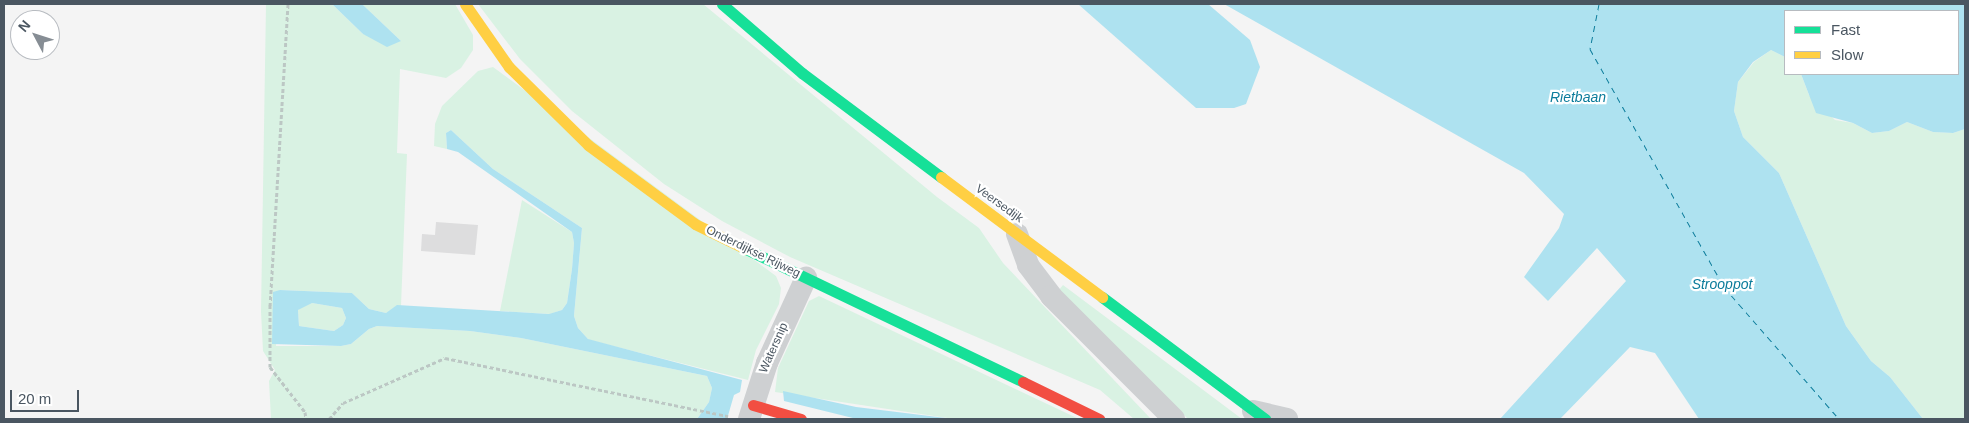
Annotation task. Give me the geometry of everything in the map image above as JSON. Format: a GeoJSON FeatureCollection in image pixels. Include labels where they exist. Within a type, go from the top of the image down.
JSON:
{"type":"FeatureCollection","features":[{"type":"Feature","properties":{"kind":"street","name":"Onderdijkse Rijweg"},"geometry":{"type":"LineString","coordinates":[[465,4],[509,67],[588,145],[695,224],[1099,419]]}},
{"type":"Feature","properties":{"kind":"street","name":"Veersedijk"},"geometry":{"type":"LineString","coordinates":[[722,4],[802,73],[1259,415]]}},
{"type":"Feature","properties":{"kind":"street"},"geometry":{"type":"LineString","coordinates":[[1017,234],[1028,265],[1051,296],[1174,419]]}},
{"type":"Feature","properties":{"kind":"street","name":"Watersnip"},"geometry":{"type":"LineString","coordinates":[[744,414],[806,278]]}},
{"type":"Feature","properties":{"kind":"street"},"geometry":{"type":"LineString","coordinates":[[744,414],[801,419]]}},
{"type":"Feature","properties":{"kind":"street"},"geometry":{"type":"LineString","coordinates":[[1259,415],[1287,419]]}},
{"type":"Feature","properties":{"kind":"path"},"geometry":{"type":"LineString","coordinates":[[288,4],[270,305],[270,367],[305,412],[306,419]]}},
{"type":"Feature","properties":{"kind":"path"},"geometry":{"type":"LineString","coordinates":[[330,419],[343,403],[445,358],[575,382],[696,411],[744,414]]}},
{"type":"Feature","properties":{"kind":"green space"},"geometry":{"type":"Polygon","coordinates":[[[266,4],[332,4],[363,34],[401,41],[362,4],[455,4],[473,35],[473,50],[461,68],[446,78],[400,69],[397,153],[407,154],[401,306],[386,313],[369,309],[352,293],[280,290],[276,346],[341,346],[351,344],[369,329],[377,326],[470,331],[521,338],[707,376],[712,388],[709,402],[697,419],[271,419],[269,381],[275,370],[263,351],[261,312],[266,4]]]}},
{"type":"Feature","properties":{"kind":"green space"},"geometry":{"type":"Polygon","coordinates":[[[478,4],[703,4],[937,197],[979,228],[1003,263],[1151,419],[1134,419],[1100,390],[790,257],[722,221],[664,184],[572,111],[520,59],[478,4]]]}},
{"type":"Feature","properties":{"kind":"green space"},"geometry":{"type":"Polygon","coordinates":[[[1771,50],[1784,56],[1784,75],[1801,75],[1809,95],[1835,120],[1853,123],[1872,133],[1889,131],[1907,122],[1933,132],[1953,133],[1965,129],[1965,419],[1923,419],[1890,377],[1871,361],[1846,326],[1779,173],[1743,137],[1734,111],[1738,82],[1754,62],[1771,50]]]}},
{"type":"Feature","properties":{"kind":"green space"},"geometry":{"type":"Polygon","coordinates":[[[493,67],[776,276],[781,288],[779,304],[756,350],[748,380],[589,340],[578,328],[574,316],[582,228],[493,169],[451,130],[446,133],[447,149],[434,146],[435,124],[442,106],[478,71],[493,67]]]}},
{"type":"Feature","properties":{"kind":"green space"},"geometry":{"type":"Polygon","coordinates":[[[522,200],[572,232],[574,243],[567,303],[562,310],[550,314],[500,311],[522,200]]]}},
{"type":"Feature","properties":{"kind":"green space"},"geometry":{"type":"Polygon","coordinates":[[[1063,285],[1242,419],[1188,419],[1058,291],[1063,285]]]}},
{"type":"Feature","properties":{"kind":"green space"},"geometry":{"type":"Polygon","coordinates":[[[819,296],[1079,419],[954,419],[775,392],[778,368],[809,301],[819,296]]]}},
{"type":"Feature","properties":{"kind":"green space"},"geometry":{"type":"Polygon","coordinates":[[[312,303],[342,308],[346,318],[343,325],[334,331],[299,326],[298,310],[303,305],[312,303]]]}},
{"type":"Feature","properties":{"kind":"water"},"geometry":{"type":"Polygon","coordinates":[[[332,4],[362,4],[401,41],[387,47],[363,34],[332,4]]]}},
{"type":"Feature","properties":{"kind":"water"},"geometry":{"type":"Polygon","coordinates":[[[1078,4],[1208,4],[1250,40],[1260,67],[1246,104],[1234,108],[1196,108],[1078,4]]]}},
{"type":"Feature","properties":{"kind":"water"},"geometry":{"type":"Polygon","coordinates":[[[1224,4],[1965,4],[1965,129],[1953,133],[1933,132],[1907,122],[1889,131],[1872,133],[1853,123],[1816,113],[1801,75],[1959,75],[1959,10],[1784,10],[1784,56],[1771,50],[1753,62],[1738,82],[1734,111],[1743,137],[1779,173],[1846,326],[1871,361],[1890,377],[1923,419],[1699,419],[1655,353],[1630,347],[1560,419],[1500,419],[1626,281],[1597,248],[1548,301],[1524,277],[1559,228],[1564,214],[1524,173],[1224,4]]]}},
{"type":"Feature","properties":{"kind":"water"},"geometry":{"type":"Polygon","coordinates":[[[451,130],[493,169],[582,228],[574,316],[578,328],[588,339],[742,380],[740,392],[734,395],[727,419],[697,419],[709,402],[712,388],[707,376],[521,338],[470,331],[377,326],[369,329],[351,344],[341,346],[272,344],[273,292],[280,290],[352,293],[369,309],[386,313],[397,305],[549,314],[562,310],[567,303],[572,269],[574,243],[572,232],[458,152],[447,149],[446,133],[451,130]],[[312,303],[298,310],[299,326],[334,331],[343,325],[346,318],[342,308],[312,303]]]}},
{"type":"Feature","properties":{"kind":"water"},"geometry":{"type":"Polygon","coordinates":[[[783,391],[856,407],[954,419],[857,419],[784,401],[783,391]]]}},
{"type":"Feature","properties":{"kind":"building"},"geometry":{"type":"Polygon","coordinates":[[[436,222],[478,225],[475,255],[421,251],[422,234],[435,235],[436,222]]]}},
{"type":"Feature","properties":{"kind":"ferry route"},"geometry":{"type":"LineString","coordinates":[[1599,4],[1590,49],[1724,287],[1839,419]]}},
{"type":"Feature","properties":{"kind":"traffic: fast"},"geometry":{"type":"LineString","coordinates":[[722,4],[802,73],[941,177]]}},
{"type":"Feature","properties":{"kind":"traffic: fast"},"geometry":{"type":"LineString","coordinates":[[746,249],[1023,382]]}},
{"type":"Feature","properties":{"kind":"traffic: fast"},"geometry":{"type":"LineString","coordinates":[[1102,297],[1265,419]]}},
{"type":"Feature","properties":{"kind":"traffic: slow"},"geometry":{"type":"LineString","coordinates":[[465,4],[509,67],[588,145],[695,224],[746,249]]}},
{"type":"Feature","properties":{"kind":"traffic: slow"},"geometry":{"type":"LineString","coordinates":[[941,177],[1102,297]]}},
{"type":"Feature","properties":{"kind":"traffic: jam"},"geometry":{"type":"LineString","coordinates":[[1023,382],[1099,419]]}},
{"type":"Feature","properties":{"kind":"traffic: jam"},"geometry":{"type":"LineString","coordinates":[[753,405],[801,419]]}},
{"type":"Feature","properties":{"kind":"water label","name":"Rietbaan"},"geometry":{"type":"Point","coordinates":[1578,97]}},
{"type":"Feature","properties":{"kind":"water label","name":"Strooppot"},"geometry":{"type":"Point","coordinates":[1722,284]}}]}
